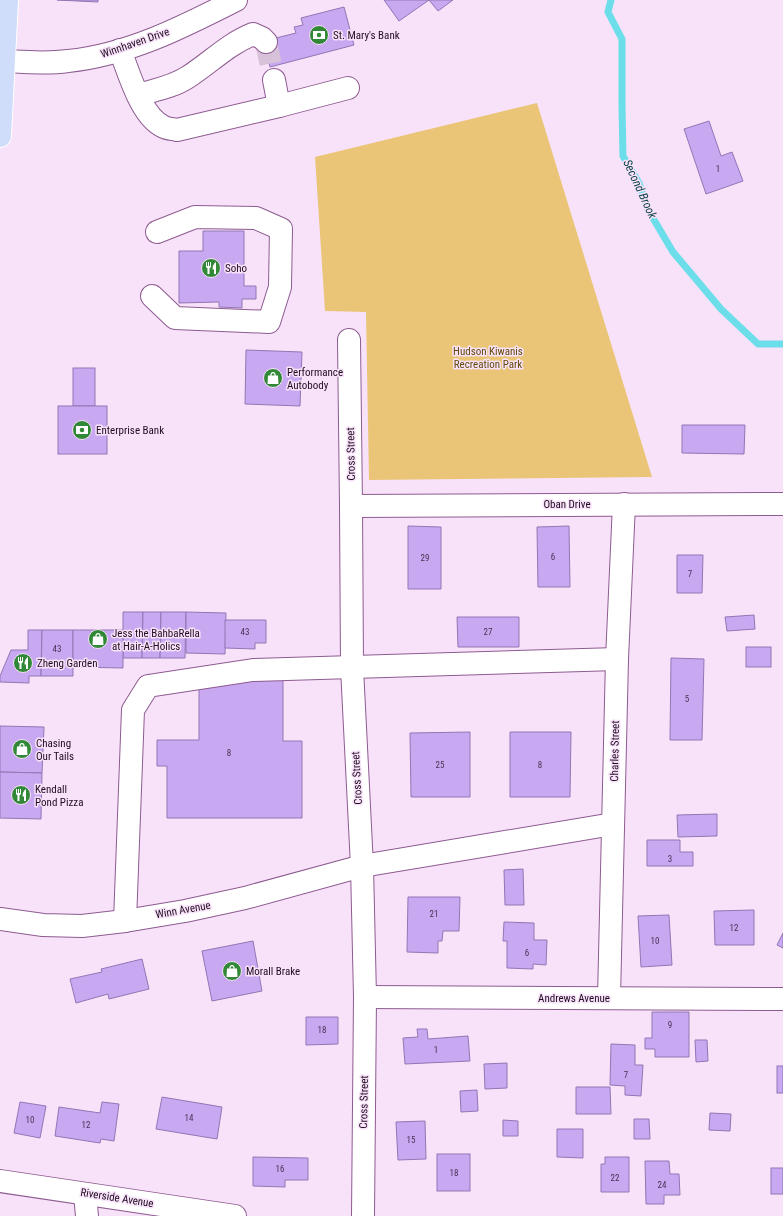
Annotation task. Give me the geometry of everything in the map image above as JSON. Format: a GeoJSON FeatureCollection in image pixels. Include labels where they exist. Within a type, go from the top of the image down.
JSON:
{"type":"FeatureCollection","features":[{"type":"Feature","properties":{"kind":"main road"},"geometry":{"type":"LineString","coordinates":[[0,136],[7,0]]}},
{"type":"Feature","properties":{"kind":"street","name":"Winnhaven Drive"},"geometry":{"type":"LineString","coordinates":[[3,62],[68,61],[120,50],[153,39],[236,0]]}},
{"type":"Feature","properties":{"kind":"street"},"geometry":{"type":"LineString","coordinates":[[138,95],[171,86],[187,78],[240,39],[253,34],[262,38],[266,42]]}},
{"type":"Feature","properties":{"kind":"street"},"geometry":{"type":"LineString","coordinates":[[120,50],[138,95],[148,112],[164,127],[177,130],[348,88]]}},
{"type":"Feature","properties":{"kind":"street"},"geometry":{"type":"LineString","coordinates":[[274,80],[279,106]]}},
{"type":"Feature","properties":{"kind":"street"},"geometry":{"type":"LineString","coordinates":[[152,296],[175,318],[269,322],[280,286],[281,230],[256,218],[195,217],[158,232]]}},
{"type":"Feature","properties":{"kind":"street","name":"Cross Street"},"geometry":{"type":"LineString","coordinates":[[349,340],[352,668],[362,866],[365,997],[363,1216]]}},
{"type":"Feature","properties":{"kind":"street","name":"Charles Street"},"geometry":{"type":"LineString","coordinates":[[609,998],[617,659],[624,504]]}},
{"type":"Feature","properties":{"kind":"street","name":"Oban Drive"},"geometry":{"type":"LineString","coordinates":[[351,506],[783,504]]}},
{"type":"Feature","properties":{"kind":"street"},"geometry":{"type":"LineString","coordinates":[[125,920],[133,710],[148,686],[253,670],[617,659]]}},
{"type":"Feature","properties":{"kind":"street","name":"Winn Avenue"},"geometry":{"type":"LineString","coordinates":[[0,919],[43,925],[82,926],[185,911],[245,898],[362,866],[613,824]]}},
{"type":"Feature","properties":{"kind":"street","name":"Andrews Avenue"},"geometry":{"type":"LineString","coordinates":[[365,997],[783,1000]]}},
{"type":"Feature","properties":{"kind":"street","name":"Riverside Avenue"},"geometry":{"type":"LineString","coordinates":[[0,1181],[235,1216]]}},
{"type":"Feature","properties":{"kind":"street"},"geometry":{"type":"LineString","coordinates":[[86,1194],[87,1216]]}},
{"type":"Feature","properties":{"kind":"green space","name":"Hudson Kiwanis Recreation Park"},"geometry":{"type":"Polygon","coordinates":[[[537,103],[652,477],[369,480],[366,312],[325,311],[315,157],[537,103]]]}},
{"type":"Feature","properties":{"kind":"building"},"geometry":{"type":"Polygon","coordinates":[[[57,0],[98,0],[98,2],[57,0]]]}},
{"type":"Feature","properties":{"kind":"building"},"geometry":{"type":"Polygon","coordinates":[[[384,0],[429,0],[399,21],[384,0]]]}},
{"type":"Feature","properties":{"kind":"building"},"geometry":{"type":"Polygon","coordinates":[[[429,0],[453,0],[438,11],[429,0]]]}},
{"type":"Feature","properties":{"kind":"building","name":"St. Mary's Bank"},"geometry":{"type":"Polygon","coordinates":[[[344,7],[354,45],[270,67],[265,46],[277,43],[276,38],[296,33],[294,27],[303,25],[301,18],[344,7]]]}},
{"type":"Feature","properties":{"kind":"building"},"geometry":{"type":"Polygon","coordinates":[[[709,121],[721,156],[732,152],[743,181],[706,194],[684,129],[709,121]]]}},
{"type":"Feature","properties":{"kind":"building","name":"Soho"},"geometry":{"type":"Polygon","coordinates":[[[203,231],[244,231],[244,286],[256,286],[256,299],[242,299],[242,308],[219,307],[219,302],[179,303],[179,251],[203,251],[203,231]]]}},
{"type":"Feature","properties":{"kind":"building","name":"Performance Autobody"},"geometry":{"type":"Polygon","coordinates":[[[246,350],[302,352],[300,406],[245,404],[246,350]]]}},
{"type":"Feature","properties":{"kind":"building"},"geometry":{"type":"Polygon","coordinates":[[[73,368],[95,368],[95,406],[73,406],[73,368]]]}},
{"type":"Feature","properties":{"kind":"building","name":"Enterprise Bank"},"geometry":{"type":"Polygon","coordinates":[[[58,406],[107,406],[107,454],[58,454],[58,406]]]}},
{"type":"Feature","properties":{"kind":"building"},"geometry":{"type":"Polygon","coordinates":[[[682,425],[745,425],[744,454],[682,453],[682,425]]]}},
{"type":"Feature","properties":{"kind":"building"},"geometry":{"type":"Polygon","coordinates":[[[408,526],[441,527],[441,589],[408,589],[408,526]]]}},
{"type":"Feature","properties":{"kind":"building"},"geometry":{"type":"Polygon","coordinates":[[[569,526],[570,587],[538,587],[537,527],[569,526]]]}},
{"type":"Feature","properties":{"kind":"building"},"geometry":{"type":"Polygon","coordinates":[[[677,555],[703,555],[702,593],[677,593],[677,555]]]}},
{"type":"Feature","properties":{"kind":"building"},"geometry":{"type":"Polygon","coordinates":[[[123,612],[143,612],[142,658],[123,658],[123,612]]]}},
{"type":"Feature","properties":{"kind":"building"},"geometry":{"type":"Polygon","coordinates":[[[143,612],[161,612],[160,658],[142,658],[143,612]]]}},
{"type":"Feature","properties":{"kind":"building"},"geometry":{"type":"Polygon","coordinates":[[[161,612],[186,612],[185,658],[160,658],[161,612]]]}},
{"type":"Feature","properties":{"kind":"building"},"geometry":{"type":"Polygon","coordinates":[[[186,612],[226,613],[225,654],[186,653],[186,612]]]}},
{"type":"Feature","properties":{"kind":"building"},"geometry":{"type":"Polygon","coordinates":[[[754,615],[755,629],[727,631],[725,617],[754,615]]]}},
{"type":"Feature","properties":{"kind":"building"},"geometry":{"type":"Polygon","coordinates":[[[457,617],[519,617],[519,647],[458,647],[457,617]]]}},
{"type":"Feature","properties":{"kind":"building"},"geometry":{"type":"Polygon","coordinates":[[[225,620],[266,620],[266,643],[255,643],[255,649],[225,648],[225,620]]]}},
{"type":"Feature","properties":{"kind":"building","name":"Zheng Garden"},"geometry":{"type":"Polygon","coordinates":[[[28,630],[42,630],[41,676],[29,676],[29,683],[0,682],[0,676],[11,650],[28,650],[28,630]]]}},
{"type":"Feature","properties":{"kind":"building"},"geometry":{"type":"Polygon","coordinates":[[[42,630],[73,630],[73,676],[41,676],[42,630]]]}},
{"type":"Feature","properties":{"kind":"building"},"geometry":{"type":"Polygon","coordinates":[[[73,630],[123,630],[123,668],[73,667],[73,630]]]}},
{"type":"Feature","properties":{"kind":"building"},"geometry":{"type":"Polygon","coordinates":[[[746,647],[771,647],[771,667],[746,667],[746,647]]]}},
{"type":"Feature","properties":{"kind":"building"},"geometry":{"type":"Polygon","coordinates":[[[671,658],[704,659],[702,740],[670,740],[671,658]]]}},
{"type":"Feature","properties":{"kind":"building"},"geometry":{"type":"Polygon","coordinates":[[[283,680],[283,741],[302,741],[302,818],[167,818],[167,766],[157,766],[157,740],[199,740],[199,681],[283,680]]]}},
{"type":"Feature","properties":{"kind":"building","name":"Chasing Our Tails"},"geometry":{"type":"Polygon","coordinates":[[[0,726],[44,727],[42,773],[0,772],[0,726]]]}},
{"type":"Feature","properties":{"kind":"building"},"geometry":{"type":"Polygon","coordinates":[[[470,732],[470,797],[411,797],[410,733],[470,732]]]}},
{"type":"Feature","properties":{"kind":"building"},"geometry":{"type":"Polygon","coordinates":[[[510,732],[571,732],[570,797],[510,797],[510,732]]]}},
{"type":"Feature","properties":{"kind":"building","name":"Kendall Pond Pizza"},"geometry":{"type":"Polygon","coordinates":[[[0,772],[42,773],[41,819],[0,818],[0,772]]]}},
{"type":"Feature","properties":{"kind":"building"},"geometry":{"type":"Polygon","coordinates":[[[717,814],[717,836],[678,837],[677,815],[717,814]]]}},
{"type":"Feature","properties":{"kind":"building"},"geometry":{"type":"Polygon","coordinates":[[[647,840],[680,840],[680,852],[693,852],[693,866],[647,866],[647,840]]]}},
{"type":"Feature","properties":{"kind":"building"},"geometry":{"type":"Polygon","coordinates":[[[523,869],[524,905],[505,905],[504,870],[523,869]]]}},
{"type":"Feature","properties":{"kind":"building"},"geometry":{"type":"Polygon","coordinates":[[[408,897],[460,897],[459,931],[443,931],[442,941],[438,941],[438,953],[407,952],[408,897]]]}},
{"type":"Feature","properties":{"kind":"building"},"geometry":{"type":"Polygon","coordinates":[[[754,910],[754,945],[715,945],[714,911],[754,910]]]}},
{"type":"Feature","properties":{"kind":"building"},"geometry":{"type":"Polygon","coordinates":[[[669,915],[672,965],[641,967],[638,916],[669,915]]]}},
{"type":"Feature","properties":{"kind":"building"},"geometry":{"type":"Polygon","coordinates":[[[504,922],[534,923],[534,940],[547,940],[546,965],[533,964],[533,969],[507,968],[507,941],[503,941],[504,922]]]}},
{"type":"Feature","properties":{"kind":"building"},"geometry":{"type":"Polygon","coordinates":[[[783,933],[783,948],[777,945],[783,933]]]}},
{"type":"Feature","properties":{"kind":"building","name":"Morall Brake"},"geometry":{"type":"Polygon","coordinates":[[[253,941],[262,991],[212,1001],[202,951],[253,941]]]}},
{"type":"Feature","properties":{"kind":"building"},"geometry":{"type":"Polygon","coordinates":[[[142,959],[149,989],[109,999],[108,994],[76,1003],[70,979],[102,972],[101,969],[142,959]]]}},
{"type":"Feature","properties":{"kind":"building"},"geometry":{"type":"Polygon","coordinates":[[[652,1012],[689,1012],[689,1057],[655,1057],[655,1049],[645,1049],[645,1038],[652,1038],[652,1012]]]}},
{"type":"Feature","properties":{"kind":"building"},"geometry":{"type":"Polygon","coordinates":[[[306,1017],[338,1017],[338,1044],[306,1045],[306,1017]]]}},
{"type":"Feature","properties":{"kind":"building"},"geometry":{"type":"Polygon","coordinates":[[[417,1029],[427,1029],[428,1039],[468,1036],[470,1061],[405,1064],[403,1038],[418,1037],[417,1029]]]}},
{"type":"Feature","properties":{"kind":"building"},"geometry":{"type":"Polygon","coordinates":[[[695,1040],[707,1040],[708,1061],[696,1062],[695,1040]]]}},
{"type":"Feature","properties":{"kind":"building"},"geometry":{"type":"Polygon","coordinates":[[[611,1044],[635,1045],[635,1065],[643,1065],[641,1096],[625,1095],[625,1086],[610,1085],[611,1044]]]}},
{"type":"Feature","properties":{"kind":"building"},"geometry":{"type":"Polygon","coordinates":[[[507,1063],[507,1088],[485,1089],[484,1064],[507,1063]]]}},
{"type":"Feature","properties":{"kind":"building"},"geometry":{"type":"Polygon","coordinates":[[[777,1066],[783,1066],[783,1093],[777,1093],[777,1066]]]}},
{"type":"Feature","properties":{"kind":"building"},"geometry":{"type":"Polygon","coordinates":[[[576,1087],[610,1087],[611,1114],[576,1114],[576,1087]]]}},
{"type":"Feature","properties":{"kind":"building"},"geometry":{"type":"Polygon","coordinates":[[[477,1090],[478,1111],[461,1112],[460,1091],[477,1090]]]}},
{"type":"Feature","properties":{"kind":"building"},"geometry":{"type":"Polygon","coordinates":[[[162,1097],[222,1107],[217,1139],[156,1129],[162,1097]]]}},
{"type":"Feature","properties":{"kind":"building"},"geometry":{"type":"Polygon","coordinates":[[[20,1102],[46,1106],[40,1138],[14,1133],[20,1102]]]}},
{"type":"Feature","properties":{"kind":"building"},"geometry":{"type":"Polygon","coordinates":[[[102,1102],[119,1104],[114,1141],[101,1139],[100,1143],[55,1136],[59,1107],[100,1113],[102,1102]]]}},
{"type":"Feature","properties":{"kind":"building"},"geometry":{"type":"Polygon","coordinates":[[[710,1113],[731,1114],[730,1131],[709,1130],[710,1113]]]}},
{"type":"Feature","properties":{"kind":"building"},"geometry":{"type":"Polygon","coordinates":[[[634,1119],[649,1119],[650,1139],[634,1139],[634,1119]]]}},
{"type":"Feature","properties":{"kind":"building"},"geometry":{"type":"Polygon","coordinates":[[[503,1120],[518,1121],[518,1136],[503,1136],[503,1120]]]}},
{"type":"Feature","properties":{"kind":"building"},"geometry":{"type":"Polygon","coordinates":[[[425,1121],[426,1159],[398,1160],[396,1122],[425,1121]]]}},
{"type":"Feature","properties":{"kind":"building"},"geometry":{"type":"Polygon","coordinates":[[[557,1129],[583,1129],[583,1158],[557,1157],[557,1129]]]}},
{"type":"Feature","properties":{"kind":"building"},"geometry":{"type":"Polygon","coordinates":[[[437,1154],[470,1154],[470,1191],[437,1191],[437,1154]]]}},
{"type":"Feature","properties":{"kind":"building"},"geometry":{"type":"Polygon","coordinates":[[[253,1157],[308,1158],[308,1180],[285,1180],[285,1187],[253,1186],[253,1157]]]}},
{"type":"Feature","properties":{"kind":"building"},"geometry":{"type":"Polygon","coordinates":[[[605,1157],[629,1157],[629,1192],[601,1192],[601,1164],[605,1164],[605,1157]]]}},
{"type":"Feature","properties":{"kind":"building"},"geometry":{"type":"Polygon","coordinates":[[[645,1161],[669,1161],[670,1174],[679,1174],[680,1195],[664,1195],[664,1204],[646,1204],[645,1161]]]}},
{"type":"Feature","properties":{"kind":"building"},"geometry":{"type":"Polygon","coordinates":[[[771,1168],[783,1168],[783,1194],[771,1194],[771,1168]]]}},
{"type":"Feature","properties":{"kind":"waterway","name":"Second Brook"},"geometry":{"type":"LineString","coordinates":[[611,0],[608,12],[622,39],[623,156],[639,183],[647,208],[673,252],[721,309],[758,344],[783,344]]}},
{"type":"Feature","properties":{"kind":"tunnel"},"geometry":{"type":"LineString","coordinates":[[266,42],[274,80]]}},
{"type":"Feature","properties":{"kind":"place","name":"St. Mary's Bank"},"geometry":{"type":"Point","coordinates":[319,35]}},
{"type":"Feature","properties":{"kind":"place","name":"Soho"},"geometry":{"type":"Point","coordinates":[211,268]}},
{"type":"Feature","properties":{"kind":"place","name":"Performance Autobody"},"geometry":{"type":"Point","coordinates":[273,378]}},
{"type":"Feature","properties":{"kind":"place","name":"Enterprise Bank"},"geometry":{"type":"Point","coordinates":[82,430]}},
{"type":"Feature","properties":{"kind":"place","name":"Jess the BahbaRella at Hair-A-Holics"},"geometry":{"type":"Point","coordinates":[98,639]}},
{"type":"Feature","properties":{"kind":"place","name":"Zheng Garden"},"geometry":{"type":"Point","coordinates":[23,663]}},
{"type":"Feature","properties":{"kind":"place","name":"Chasing Our Tails"},"geometry":{"type":"Point","coordinates":[22,749]}},
{"type":"Feature","properties":{"kind":"place","name":"Kendall Pond Pizza"},"geometry":{"type":"Point","coordinates":[21,795]}},
{"type":"Feature","properties":{"kind":"place","name":"Morall Brake"},"geometry":{"type":"Point","coordinates":[232,971]}}]}
